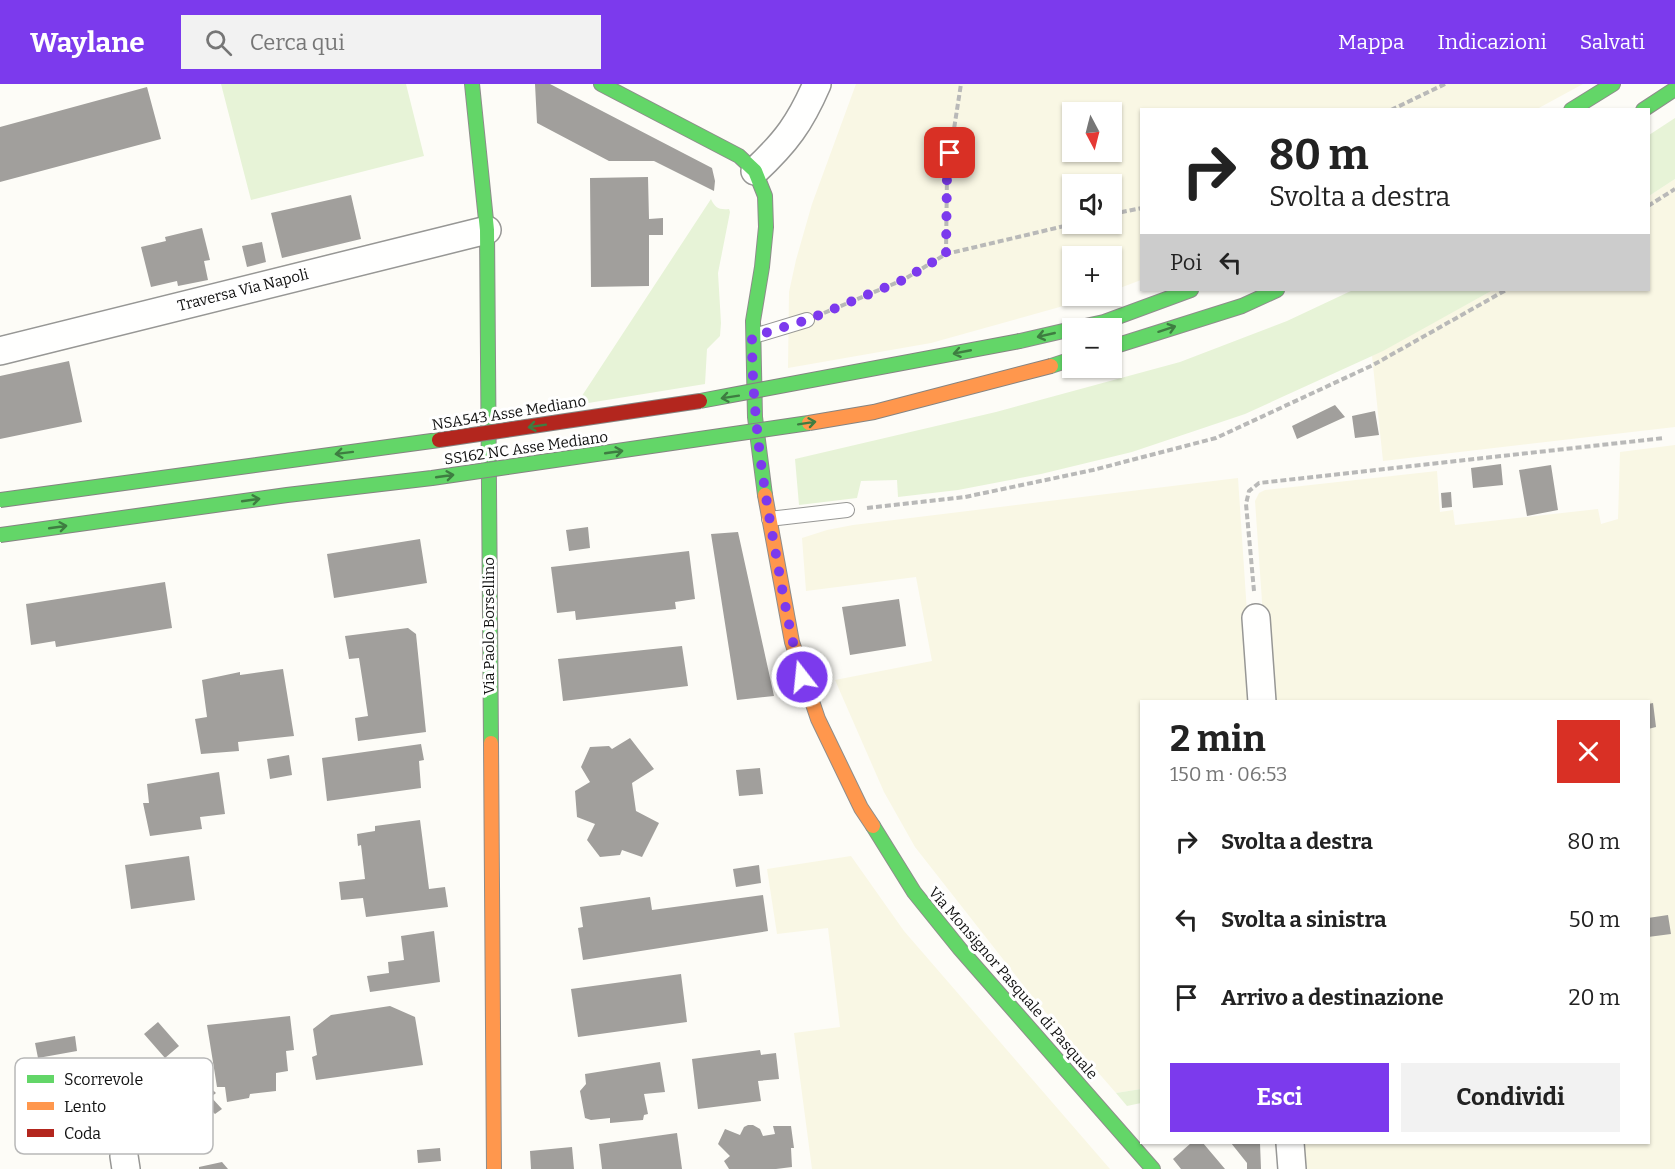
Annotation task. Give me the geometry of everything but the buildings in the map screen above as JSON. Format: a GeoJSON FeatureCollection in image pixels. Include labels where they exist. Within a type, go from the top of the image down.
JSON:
{"type":"FeatureCollection","features":[{"type":"Feature","properties":{"kind":"main road","name":"Via Paolo Borsellino"},"geometry":{"type":"LineString","coordinates":[[472,84],[487,230],[494,1169]]}},
{"type":"Feature","properties":{"kind":"main road"},"geometry":{"type":"LineString","coordinates":[[601,84],[739,156],[755,171]]}},
{"type":"Feature","properties":{"kind":"main road"},"geometry":{"type":"LineString","coordinates":[[1574,108],[1613,84]]}},
{"type":"Feature","properties":{"kind":"main road"},"geometry":{"type":"LineString","coordinates":[[1646,108],[1675,88]]}},
{"type":"Feature","properties":{"kind":"main road","name":"Via Monsignor Pasquale di Pasquale"},"geometry":{"type":"LineString","coordinates":[[755,171],[765,196],[766,227],[752,337],[755,417],[769,519],[792,642],[818,719],[861,808],[914,892],[940,925],[1153,1169]]}},
{"type":"Feature","properties":{"kind":"main road"},"geometry":{"type":"LineString","coordinates":[[1115,318],[1188,291]]}},
{"type":"Feature","properties":{"kind":"main road"},"geometry":{"type":"LineString","coordinates":[[1122,344],[1242,306],[1275,291]]}},
{"type":"Feature","properties":{"kind":"main road","name":"NSA543 Asse Mediano"},"geometry":{"type":"LineString","coordinates":[[0,500],[435,441],[735,396],[1062,332]]}},
{"type":"Feature","properties":{"kind":"main road","name":"SS162 NC Asse Mediano"},"geometry":{"type":"LineString","coordinates":[[0,534],[432,478],[734,435],[874,412],[1062,362]]}},
{"type":"Feature","properties":{"kind":"street"},"geometry":{"type":"LineString","coordinates":[[755,171],[792,132],[805,112],[817,84]]}},
{"type":"Feature","properties":{"kind":"street","name":"Traversa Via Napoli"},"geometry":{"type":"LineString","coordinates":[[0,351],[487,230]]}},
{"type":"Feature","properties":{"kind":"street"},"geometry":{"type":"LineString","coordinates":[[1256,618],[1262,700]]}},
{"type":"Feature","properties":{"kind":"street"},"geometry":{"type":"LineString","coordinates":[[1290,1144],[1293,1169]]}},
{"type":"Feature","properties":{"kind":"lane"},"geometry":{"type":"LineString","coordinates":[[752,337],[807,320]]}},
{"type":"Feature","properties":{"kind":"lane"},"geometry":{"type":"LineString","coordinates":[[769,519],[847,510]]}},
{"type":"Feature","properties":{"kind":"path"},"geometry":{"type":"LineString","coordinates":[[946,254],[947,174],[961,84]]}},
{"type":"Feature","properties":{"kind":"path"},"geometry":{"type":"LineString","coordinates":[[1395,108],[1445,84]]}},
{"type":"Feature","properties":{"kind":"path"},"geometry":{"type":"LineString","coordinates":[[1650,205],[1675,189]]}},
{"type":"Feature","properties":{"kind":"path"},"geometry":{"type":"LineString","coordinates":[[1122,212],[1140,207]]}},
{"type":"Feature","properties":{"kind":"path"},"geometry":{"type":"LineString","coordinates":[[807,320],[903,280],[946,254],[1062,227]]}},
{"type":"Feature","properties":{"kind":"path"},"geometry":{"type":"LineString","coordinates":[[847,510],[965,497],[1093,470],[1216,438],[1373,365],[1504,291]]}},
{"type":"Feature","properties":{"kind":"path"},"geometry":{"type":"LineString","coordinates":[[1256,618],[1246,504],[1249,491],[1260,483],[1664,438]]}},
{"type":"Feature","properties":{"kind":"shaded area"},"geometry":{"type":"Polygon","coordinates":[[[856,84],[1583,84],[1539,108],[1140,108],[1140,280],[1122,287],[1122,246],[1062,246],[1063,306],[931,343],[788,368],[789,292],[812,204],[856,84]]]}},
{"type":"Feature","properties":{"kind":"shaded area"},"geometry":{"type":"Polygon","coordinates":[[[1675,179],[1675,427],[1383,461],[1372,356],[1491,291],[1650,291],[1650,195],[1675,179]]]}},
{"type":"Feature","properties":{"kind":"shaded area"},"geometry":{"type":"Polygon","coordinates":[[[1675,445],[1675,1169],[1299,1169],[1295,1144],[1650,1144],[1650,700],[1269,700],[1255,501],[1259,493],[1265,490],[1437,471],[1440,512],[1453,510],[1455,525],[1598,509],[1601,524],[1618,519],[1620,452],[1675,445]]]}},
{"type":"Feature","properties":{"kind":"shaded area"},"geometry":{"type":"Polygon","coordinates":[[[1238,478],[1253,700],[1140,700],[1140,1089],[1116,1093],[1035,1000],[915,847],[884,792],[835,680],[932,661],[916,577],[806,591],[802,538],[853,525],[1238,478]]]}},
{"type":"Feature","properties":{"kind":"shaded area"},"geometry":{"type":"Polygon","coordinates":[[[851,856],[904,931],[1110,1169],[812,1169],[794,1033],[840,1027],[828,928],[777,934],[767,869],[851,856]]]}},
{"type":"Feature","properties":{"kind":"green space"},"geometry":{"type":"Polygon","coordinates":[[[221,84],[406,84],[424,156],[251,200],[221,84]]]}},
{"type":"Feature","properties":{"kind":"green space"},"geometry":{"type":"Polygon","coordinates":[[[1675,118],[1675,179],[1650,195],[1650,134],[1675,118]]]}},
{"type":"Feature","properties":{"kind":"green space"},"geometry":{"type":"Polygon","coordinates":[[[711,199],[718,208],[729,209],[730,212],[718,273],[720,336],[707,349],[705,384],[576,405],[711,199]]]}},
{"type":"Feature","properties":{"kind":"green space"},"geometry":{"type":"Polygon","coordinates":[[[1351,291],[1491,291],[1383,351],[1245,414],[1132,452],[1041,474],[958,490],[898,497],[897,480],[861,481],[857,498],[799,505],[795,459],[996,412],[1180,362],[1287,321],[1351,291]]]}},
{"type":"Feature","properties":{"kind":"green space"},"geometry":{"type":"Polygon","coordinates":[[[1140,1089],[1140,1103],[1127,1106],[1116,1093],[1140,1089]]]}},
{"type":"Feature","properties":{"kind":"traffic: fast"},"geometry":{"type":"LineString","coordinates":[[472,84],[487,230],[491,743]]}},
{"type":"Feature","properties":{"kind":"traffic: fast"},"geometry":{"type":"LineString","coordinates":[[601,84],[739,156],[755,171],[765,196],[766,227],[753,321],[755,417],[765,495]]}},
{"type":"Feature","properties":{"kind":"traffic: fast"},"geometry":{"type":"LineString","coordinates":[[1574,108],[1613,84]]}},
{"type":"Feature","properties":{"kind":"traffic: fast"},"geometry":{"type":"LineString","coordinates":[[1646,108],[1675,89]]}},
{"type":"Feature","properties":{"kind":"traffic: fast"},"geometry":{"type":"LineString","coordinates":[[1115,318],[1188,291]]}},
{"type":"Feature","properties":{"kind":"traffic: fast"},"geometry":{"type":"LineString","coordinates":[[1122,344],[1242,306],[1275,291]]}},
{"type":"Feature","properties":{"kind":"traffic: fast"},"geometry":{"type":"LineString","coordinates":[[1020,341],[1062,331]]}},
{"type":"Feature","properties":{"kind":"traffic: fast"},"geometry":{"type":"LineString","coordinates":[[700,401],[1020,341]]}},
{"type":"Feature","properties":{"kind":"traffic: fast"},"geometry":{"type":"LineString","coordinates":[[1051,366],[1062,362]]}},
{"type":"Feature","properties":{"kind":"traffic: fast"},"geometry":{"type":"LineString","coordinates":[[0,535],[287,495],[432,478],[809,423]]}},
{"type":"Feature","properties":{"kind":"traffic: fast"},"geometry":{"type":"LineString","coordinates":[[0,500],[439,440]]}},
{"type":"Feature","properties":{"kind":"traffic: fast"},"geometry":{"type":"LineString","coordinates":[[873,826],[914,892],[960,949],[1153,1169]]}},
{"type":"Feature","properties":{"kind":"traffic: slow"},"geometry":{"type":"LineString","coordinates":[[809,423],[874,412],[1051,366]]}},
{"type":"Feature","properties":{"kind":"traffic: slow"},"geometry":{"type":"LineString","coordinates":[[765,495],[792,642],[818,719],[861,808],[873,826]]}},
{"type":"Feature","properties":{"kind":"traffic: slow"},"geometry":{"type":"LineString","coordinates":[[491,743],[494,1169]]}},
{"type":"Feature","properties":{"kind":"traffic: jam"},"geometry":{"type":"LineString","coordinates":[[439,440],[700,401]]}},
{"type":"Feature","properties":{"kind":"route"},"geometry":{"type":"LineString","coordinates":[[802,677],[792,642],[767,510],[755,417],[752,337],[807,320],[903,280],[946,254],[947,174],[950,153]]}}]}
